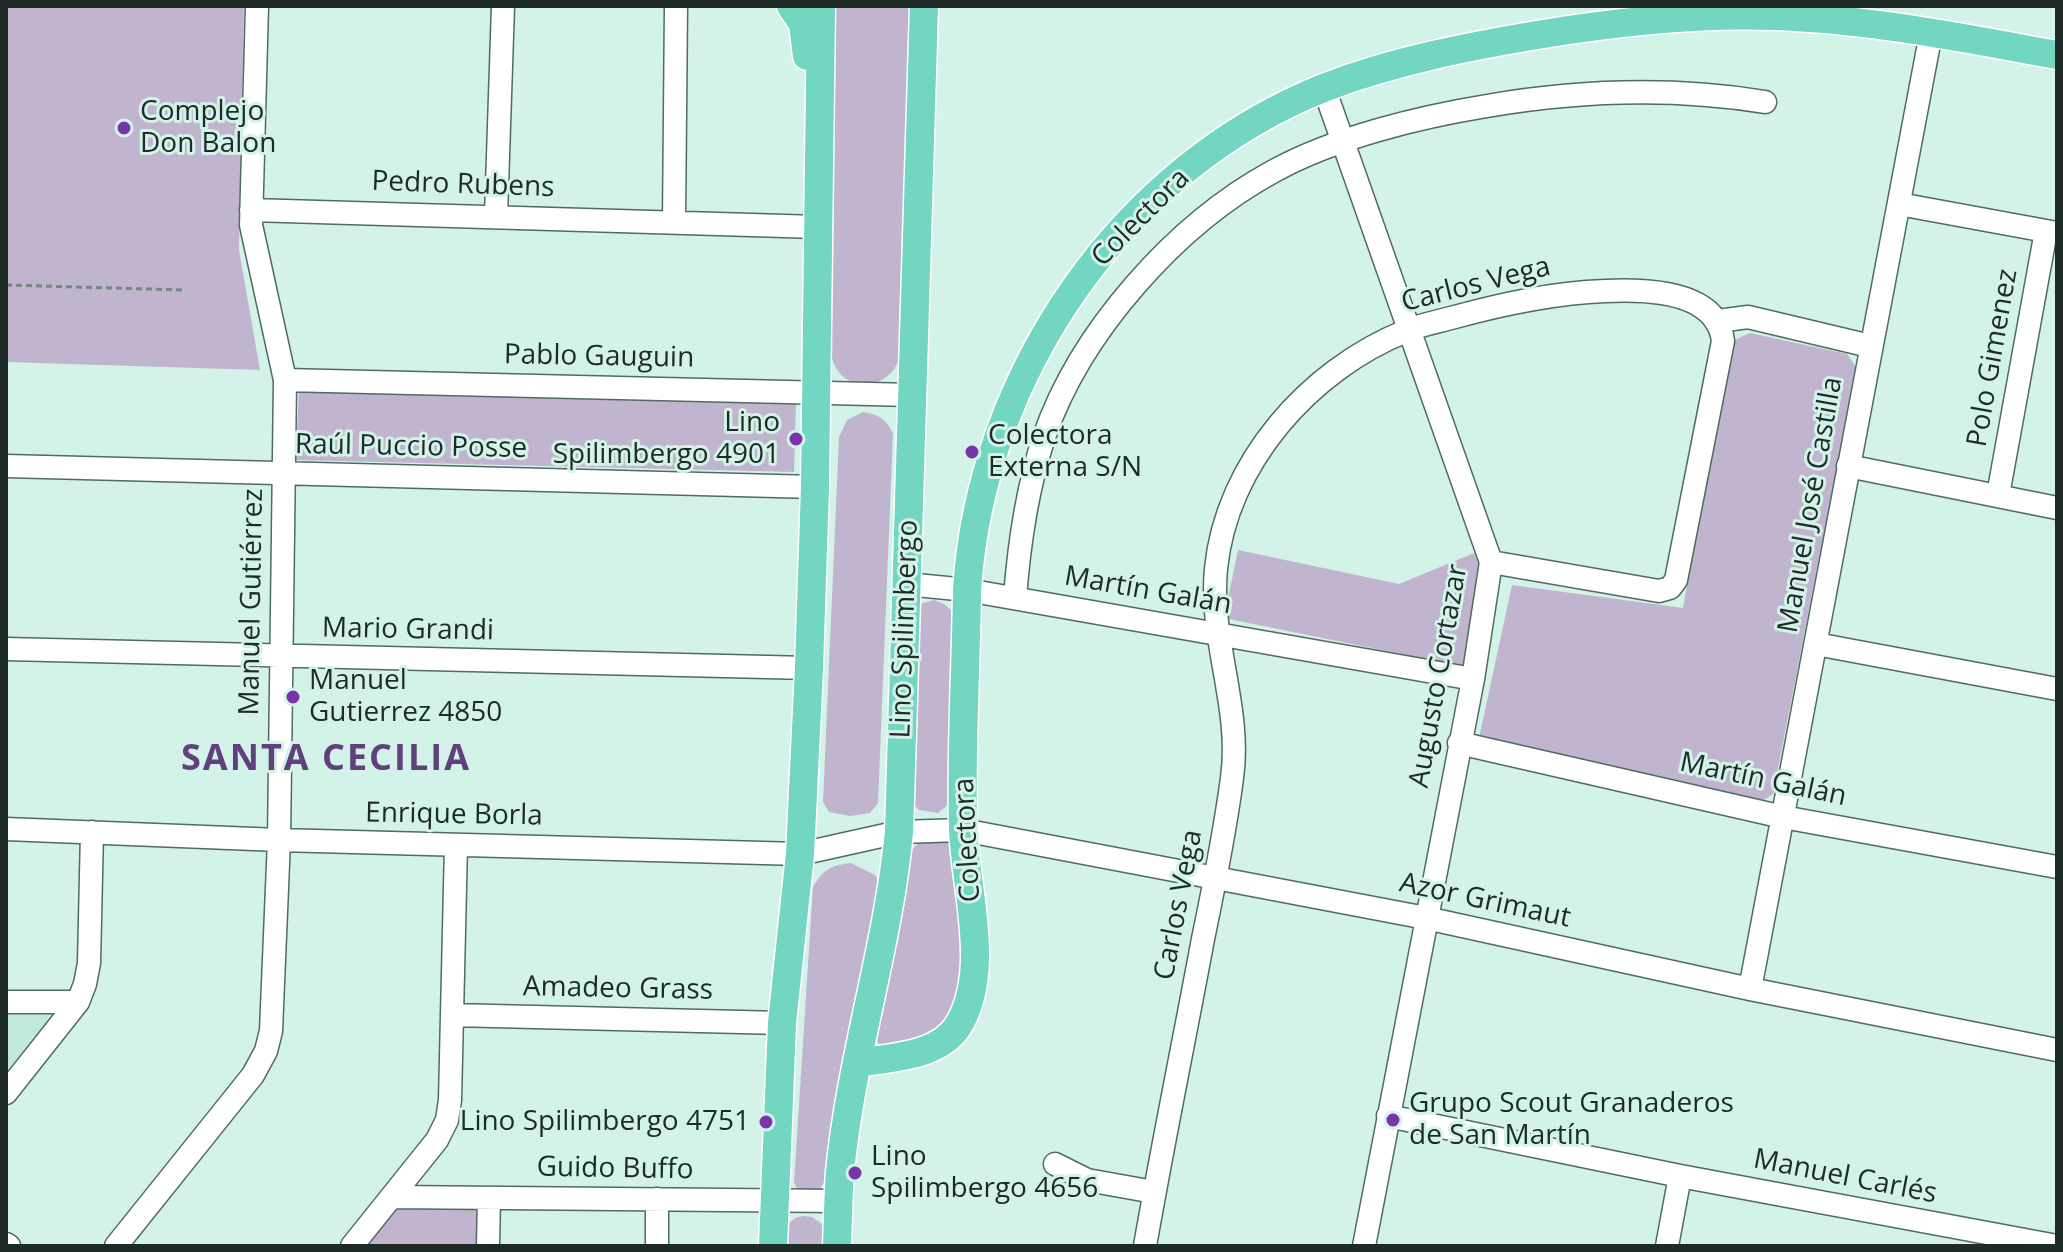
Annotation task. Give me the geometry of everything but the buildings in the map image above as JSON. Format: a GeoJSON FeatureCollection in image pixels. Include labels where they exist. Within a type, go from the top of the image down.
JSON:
{"type":"FeatureCollection","features":[{"type":"Feature","properties":{"kind":"main road"},"geometry":{"type":"LineString","coordinates":[[791,6],[803,24],[820,143]]}},
{"type":"Feature","properties":{"kind":"main road"},"geometry":{"type":"LineString","coordinates":[[773,1246],[782,1023],[800,854],[809,668],[817,392],[821,6]]}},
{"type":"Feature","properties":{"kind":"main road","name":"Lino Spilimbergo"},"geometry":{"type":"LineString","coordinates":[[837,1246],[842,1158],[893,889],[899,832],[924,6]]}},
{"type":"Feature","properties":{"kind":"main road","name":"Colectora"},"geometry":{"type":"LineString","coordinates":[[858,1063],[925,1051],[942,1042],[957,1028],[969,1002],[973,981],[973,926],[963,830],[967,590],[981,495],[1001,427],[1044,336],[1081,280],[1128,224],[1186,171],[1250,126],[1324,88],[1453,51],[1589,27],[1710,16],[1833,19],[2057,55]]}},
{"type":"Feature","properties":{"kind":"street","name":"Manuel Gutiérrez"},"geometry":{"type":"LineString","coordinates":[[116,1246],[253,1075],[266,1051],[271,1031],[279,840],[285,380],[251,225],[257,6]]}},
{"type":"Feature","properties":{"kind":"street"},"geometry":{"type":"LineString","coordinates":[[496,216],[503,6]]}},
{"type":"Feature","properties":{"kind":"street"},"geometry":{"type":"LineString","coordinates":[[674,221],[676,6]]}},
{"type":"Feature","properties":{"kind":"street","name":"Manuel José Castilla"},"geometry":{"type":"LineString","coordinates":[[1750,989],[1931,33]]}},
{"type":"Feature","properties":{"kind":"street","name":"Augusto Cortazar"},"geometry":{"type":"LineString","coordinates":[[1324,88],[1491,562],[1473,679],[1364,1246]]}},
{"type":"Feature","properties":{"kind":"street"},"geometry":{"type":"LineString","coordinates":[[1015,598],[1030,489],[1045,435],[1070,381],[1135,286],[1202,220],[1234,195],[1304,156],[1440,114],[1521,100],[1653,90],[1723,95],[1765,102]]}},
{"type":"Feature","properties":{"kind":"street"},"geometry":{"type":"LineString","coordinates":[[1899,204],[2052,232]]}},
{"type":"Feature","properties":{"kind":"street","name":"Pedro Rubens"},"geometry":{"type":"LineString","coordinates":[[251,210],[818,227]]}},
{"type":"Feature","properties":{"kind":"street","name":"Polo Gimenez"},"geometry":{"type":"LineString","coordinates":[[1998,495],[2052,232]]}},
{"type":"Feature","properties":{"kind":"street","name":"Carlos Vega"},"geometry":{"type":"LineString","coordinates":[[1145,1246],[1235,760],[1230,697],[1217,635],[1216,568],[1225,521],[1239,486],[1263,446],[1309,392],[1364,353],[1407,330],[1519,300],[1605,291],[1636,291],[1680,297],[1701,305],[1718,321]]}},
{"type":"Feature","properties":{"kind":"street"},"geometry":{"type":"LineString","coordinates":[[1491,562],[1659,591],[1670,588],[1676,580],[1723,341],[1718,321],[1748,317],[1870,346]]}},
{"type":"Feature","properties":{"kind":"street","name":"Pablo Gauguin"},"geometry":{"type":"LineString","coordinates":[[285,380],[912,395]]}},
{"type":"Feature","properties":{"kind":"street","name":"Raúl Puccio Posse"},"geometry":{"type":"LineString","coordinates":[[6,466],[815,487]]}},
{"type":"Feature","properties":{"kind":"street"},"geometry":{"type":"LineString","coordinates":[[1848,466],[2057,508]]}},
{"type":"Feature","properties":{"kind":"street","name":"Martín Galán"},"geometry":{"type":"LineString","coordinates":[[906,584],[1015,598],[1473,679]]}},
{"type":"Feature","properties":{"kind":"street"},"geometry":{"type":"LineString","coordinates":[[1816,644],[2057,689]]}},
{"type":"Feature","properties":{"kind":"street","name":"Mario Grandi"},"geometry":{"type":"LineString","coordinates":[[6,649],[809,668]]}},
{"type":"Feature","properties":{"kind":"street","name":"Martín Galán"},"geometry":{"type":"LineString","coordinates":[[1459,743],[1783,817],[2057,867]]}},
{"type":"Feature","properties":{"kind":"street","name":"Enrique Borla"},"geometry":{"type":"LineString","coordinates":[[6,829],[279,840],[800,854],[899,832]]}},
{"type":"Feature","properties":{"kind":"street","name":"Azor Grimaut"},"geometry":{"type":"LineString","coordinates":[[899,832],[963,830],[1426,918],[1750,989],[2057,1050]]}},
{"type":"Feature","properties":{"kind":"street"},"geometry":{"type":"LineString","coordinates":[[6,1093],[78,1002],[85,984],[89,963],[92,832]]}},
{"type":"Feature","properties":{"kind":"street"},"geometry":{"type":"LineString","coordinates":[[352,1246],[437,1140],[447,1120],[456,845]]}},
{"type":"Feature","properties":{"kind":"street"},"geometry":{"type":"LineString","coordinates":[[6,1002],[78,1002]]}},
{"type":"Feature","properties":{"kind":"street","name":"Amadeo Grass"},"geometry":{"type":"LineString","coordinates":[[452,1015],[782,1023]]}},
{"type":"Feature","properties":{"kind":"street","name":"Manuel Carlés"},"geometry":{"type":"LineString","coordinates":[[1388,1116],[1970,1239],[2057,1246]]}},
{"type":"Feature","properties":{"kind":"street"},"geometry":{"type":"LineString","coordinates":[[1055,1164],[1087,1180],[1154,1192]]}},
{"type":"Feature","properties":{"kind":"street"},"geometry":{"type":"LineString","coordinates":[[1667,1246],[1680,1176]]}},
{"type":"Feature","properties":{"kind":"street","name":"Guido Buffo"},"geometry":{"type":"LineString","coordinates":[[392,1197],[838,1201]]}},
{"type":"Feature","properties":{"kind":"street"},"geometry":{"type":"LineString","coordinates":[[488,1246],[489,1198]]}},
{"type":"Feature","properties":{"kind":"street"},"geometry":{"type":"LineString","coordinates":[[657,1199],[657,1246]]}},
{"type":"Feature","properties":{"kind":"path"},"geometry":{"type":"LineString","coordinates":[[6,285],[183,290]]}},
{"type":"Feature","properties":{"kind":"shaded area","name":"Complejo Don Balon"},"geometry":{"type":"Polygon","coordinates":[[[6,6],[244,6],[239,250],[260,370],[6,362],[6,6]]]}},
{"type":"Feature","properties":{"kind":"shaded area"},"geometry":{"type":"Polygon","coordinates":[[[834,6],[910,6],[901,352],[888,376],[865,384],[843,376],[835,366],[831,352],[834,6]]]}},
{"type":"Feature","properties":{"kind":"shaded area"},"geometry":{"type":"Polygon","coordinates":[[[1750,333],[1847,354],[1856,367],[1773,794],[1761,802],[1479,738],[1512,585],[1683,608],[1730,342],[1750,333]]]}},
{"type":"Feature","properties":{"kind":"shaded area"},"geometry":{"type":"Polygon","coordinates":[[[299,387],[796,402],[794,472],[296,460],[299,387]]]}},
{"type":"Feature","properties":{"kind":"shaded area"},"geometry":{"type":"Polygon","coordinates":[[[863,412],[881,418],[893,433],[878,803],[870,813],[850,816],[829,812],[823,802],[839,437],[847,420],[863,412]]]}},
{"type":"Feature","properties":{"kind":"shaded area"},"geometry":{"type":"Polygon","coordinates":[[[1238,550],[1399,584],[1474,553],[1484,578],[1465,667],[1224,618],[1238,550]]]}},
{"type":"Feature","properties":{"kind":"shaded area"},"geometry":{"type":"Polygon","coordinates":[[[934,600],[953,612],[949,804],[938,813],[919,810],[910,801],[916,610],[923,603],[934,600]]]}},
{"type":"Feature","properties":{"kind":"shaded area"},"geometry":{"type":"Polygon","coordinates":[[[920,841],[954,843],[964,980],[954,1011],[930,1034],[892,1048],[880,1046],[875,1037],[908,854],[920,841]]]}},
{"type":"Feature","properties":{"kind":"shaded area"},"geometry":{"type":"Polygon","coordinates":[[[851,863],[875,875],[882,887],[829,1175],[817,1193],[799,1193],[794,1182],[813,887],[829,869],[851,863]]]}},
{"type":"Feature","properties":{"kind":"shaded area"},"geometry":{"type":"Polygon","coordinates":[[[6,1008],[67,1008],[6,1083],[6,1008]]]}},
{"type":"Feature","properties":{"kind":"shaded area"},"geometry":{"type":"Polygon","coordinates":[[[394,1208],[480,1210],[480,1246],[367,1246],[394,1208]]]}},
{"type":"Feature","properties":{"kind":"shaded area"},"geometry":{"type":"Polygon","coordinates":[[[804,1216],[812,1217],[825,1226],[825,1246],[784,1246],[784,1226],[804,1216]]]}},
{"type":"Feature","properties":{"kind":"place","name":"Complejo Don Balon"},"geometry":{"type":"Point","coordinates":[124,128]}},
{"type":"Feature","properties":{"kind":"place","name":"Lino Spilimbergo 4901"},"geometry":{"type":"Point","coordinates":[796,439]}},
{"type":"Feature","properties":{"kind":"place","name":"Colectora Externa S/N"},"geometry":{"type":"Point","coordinates":[972,452]}},
{"type":"Feature","properties":{"kind":"place","name":"Manuel Gutierrez 4850"},"geometry":{"type":"Point","coordinates":[293,697]}},
{"type":"Feature","properties":{"kind":"place","name":"Grupo Scout Granaderos de San Martín"},"geometry":{"type":"Point","coordinates":[1393,1120]}},
{"type":"Feature","properties":{"kind":"place","name":"Lino Spilimbergo 4751"},"geometry":{"type":"Point","coordinates":[766,1122]}},
{"type":"Feature","properties":{"kind":"place","name":"Lino Spilimbergo 4656"},"geometry":{"type":"Point","coordinates":[855,1173]}},
{"type":"Feature","properties":{"kind":"district","name":"SANTA CECILIA"},"geometry":{"type":"Point","coordinates":[326,760]}}]}
